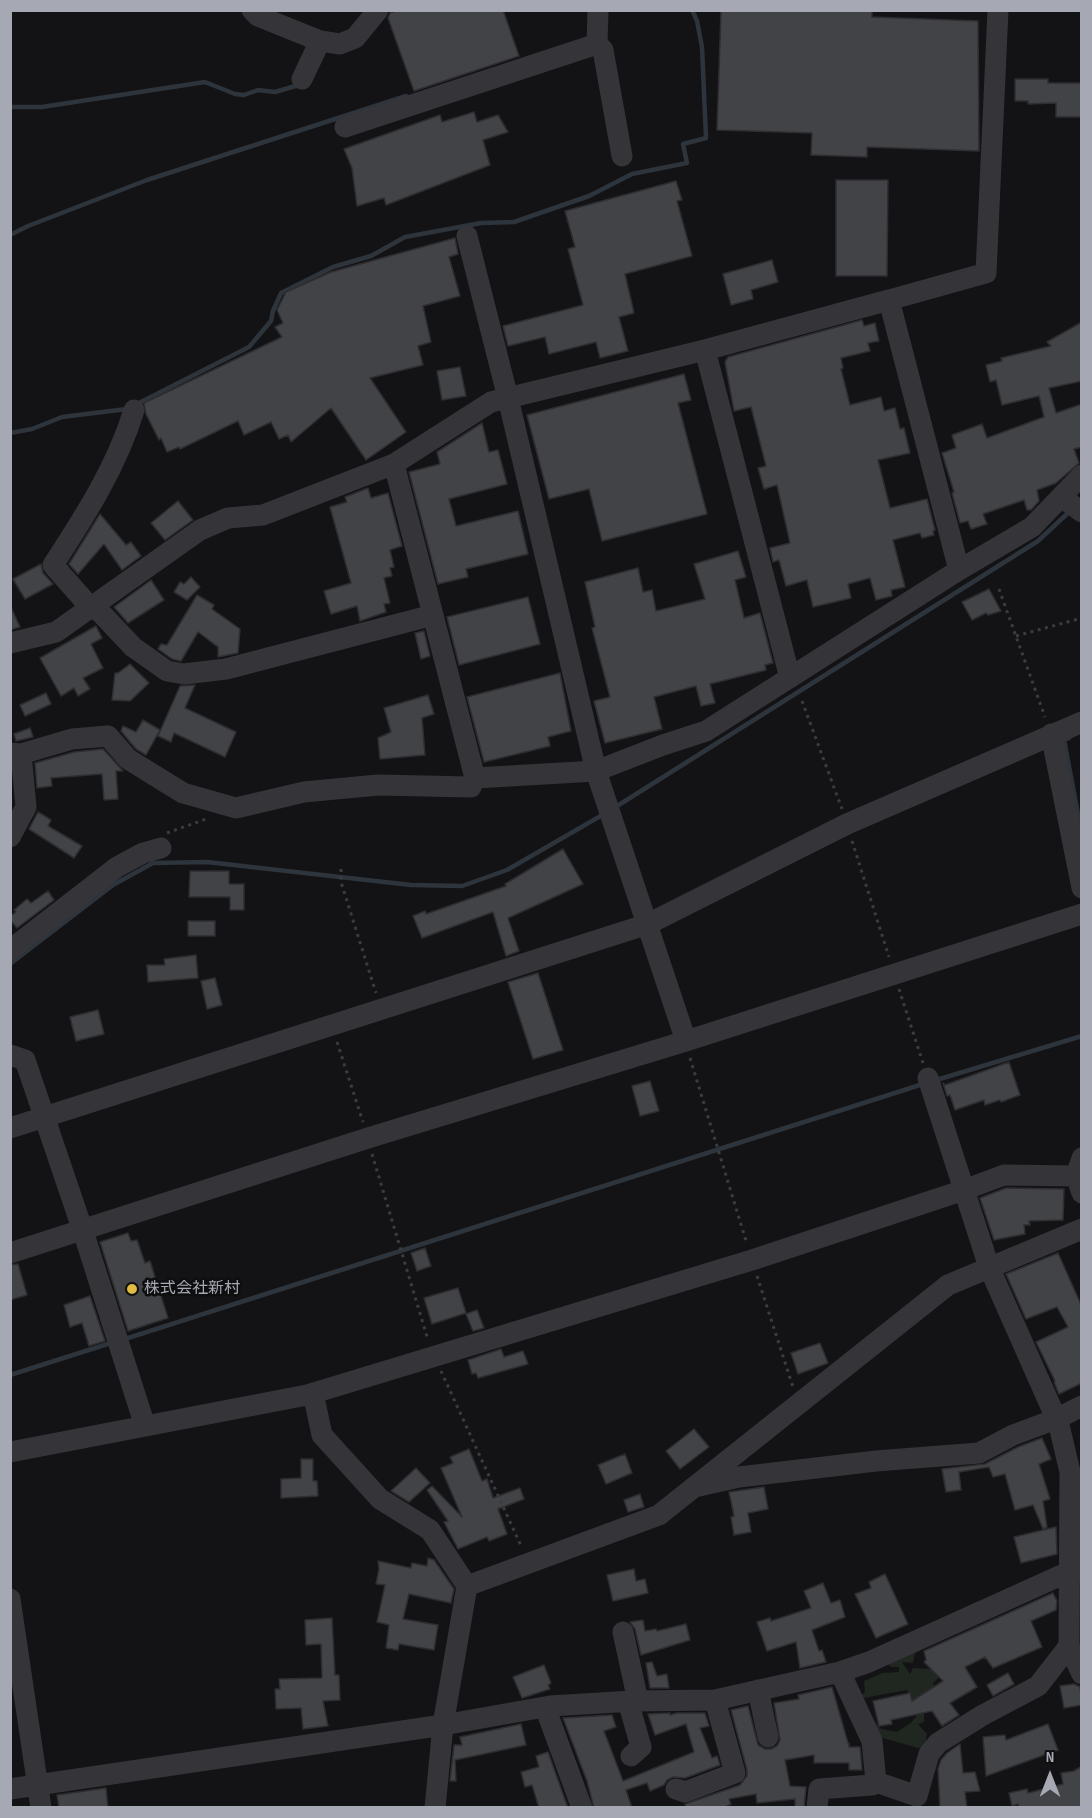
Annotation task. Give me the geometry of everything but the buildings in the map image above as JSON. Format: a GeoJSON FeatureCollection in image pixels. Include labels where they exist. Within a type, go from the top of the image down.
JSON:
{"type":"FeatureCollection","features":[{"type":"Feature","properties":{"kind":"street"},"geometry":{"type":"LineString","coordinates":[[252,10],[258,16],[320,41],[340,45],[355,39],[378,10]]}},
{"type":"Feature","properties":{"kind":"street"},"geometry":{"type":"LineString","coordinates":[[598,10],[597,45],[603,51],[622,156]]}},
{"type":"Feature","properties":{"kind":"street"},"geometry":{"type":"LineString","coordinates":[[10,643],[56,632],[200,530],[228,518],[263,515],[394,464],[491,402],[705,350],[986,273],[998,10]]}},
{"type":"Feature","properties":{"kind":"street"},"geometry":{"type":"LineString","coordinates":[[302,80],[320,41]]}},
{"type":"Feature","properties":{"kind":"street"},"geometry":{"type":"LineString","coordinates":[[345,127],[597,45]]}},
{"type":"Feature","properties":{"kind":"street"},"geometry":{"type":"LineString","coordinates":[[467,236],[508,398],[596,771],[686,1041]]}},
{"type":"Feature","properties":{"kind":"street"},"geometry":{"type":"LineString","coordinates":[[889,300],[959,570]]}},
{"type":"Feature","properties":{"kind":"street"},"geometry":{"type":"LineString","coordinates":[[705,350],[790,678]]}},
{"type":"Feature","properties":{"kind":"street"},"geometry":{"type":"LineString","coordinates":[[134,410],[126,436],[93,504],[53,565],[90,607],[100,612],[133,647],[167,671],[184,674],[226,669],[434,615]]}},
{"type":"Feature","properties":{"kind":"street"},"geometry":{"type":"LineString","coordinates":[[10,837],[26,807],[16,753],[72,739],[108,736],[128,759],[183,793],[236,808],[304,792],[367,786],[471,787],[475,778],[394,464]]}},
{"type":"Feature","properties":{"kind":"street"},"geometry":{"type":"LineString","coordinates":[[475,778],[596,771],[706,731],[959,570],[1032,527],[1082,476]]}},
{"type":"Feature","properties":{"kind":"street"},"geometry":{"type":"LineString","coordinates":[[1061,496],[1082,512]]}},
{"type":"Feature","properties":{"kind":"street"},"geometry":{"type":"LineString","coordinates":[[10,1128],[648,924],[847,824],[1082,722]]}},
{"type":"Feature","properties":{"kind":"street"},"geometry":{"type":"LineString","coordinates":[[1051,734],[1082,888]]}},
{"type":"Feature","properties":{"kind":"street"},"geometry":{"type":"LineString","coordinates":[[10,950],[117,867],[155,850]]}},
{"type":"Feature","properties":{"kind":"street"},"geometry":{"type":"LineString","coordinates":[[10,1254],[368,1138],[686,1041],[1082,914]]}},
{"type":"Feature","properties":{"kind":"street"},"geometry":{"type":"LineString","coordinates":[[10,1055],[26,1060],[145,1426]]}},
{"type":"Feature","properties":{"kind":"street"},"geometry":{"type":"LineString","coordinates":[[929,1082],[989,1267],[1056,1419],[1070,1472],[1075,1572],[1069,1646],[1082,1674]]}},
{"type":"Feature","properties":{"kind":"street"},"geometry":{"type":"LineString","coordinates":[[10,1452],[313,1393],[752,1260],[1004,1175],[1080,1176]]}},
{"type":"Feature","properties":{"kind":"street"},"geometry":{"type":"LineString","coordinates":[[467,1586],[659,1515],[948,1285],[1082,1229]]}},
{"type":"Feature","properties":{"kind":"street"},"geometry":{"type":"LineString","coordinates":[[313,1393],[322,1435],[380,1499],[430,1530],[467,1586],[442,1725],[435,1808]]}},
{"type":"Feature","properties":{"kind":"street"},"geometry":{"type":"LineString","coordinates":[[692,1488],[739,1477],[876,1461],[979,1453],[1013,1435],[1056,1419],[1082,1406]]}},
{"type":"Feature","properties":{"kind":"street"},"geometry":{"type":"LineString","coordinates":[[10,1789],[442,1725],[545,1707],[633,1701],[715,1700],[840,1672],[1075,1572]]}},
{"type":"Feature","properties":{"kind":"street"},"geometry":{"type":"LineString","coordinates":[[10,1599],[41,1808]]}},
{"type":"Feature","properties":{"kind":"street"},"geometry":{"type":"LineString","coordinates":[[622,1632],[641,1747],[631,1756]]}},
{"type":"Feature","properties":{"kind":"street"},"geometry":{"type":"LineString","coordinates":[[876,1782],[916,1802],[929,1754],[938,1743],[983,1715],[1038,1686],[1069,1646]]}},
{"type":"Feature","properties":{"kind":"street"},"geometry":{"type":"LineString","coordinates":[[840,1672],[872,1741],[876,1782]]}},
{"type":"Feature","properties":{"kind":"street"},"geometry":{"type":"LineString","coordinates":[[758,1690],[768,1737]]}},
{"type":"Feature","properties":{"kind":"street"},"geometry":{"type":"LineString","coordinates":[[676,1789],[685,1792],[735,1773],[715,1700]]}},
{"type":"Feature","properties":{"kind":"street"},"geometry":{"type":"LineString","coordinates":[[545,1707],[582,1808]]}},
{"type":"Feature","properties":{"kind":"street"},"geometry":{"type":"LineString","coordinates":[[817,1808],[819,1789],[872,1785],[876,1782]]}},
{"type":"Feature","properties":{"kind":"path"},"geometry":{"type":"LineString","coordinates":[[999,589],[1051,734]]}},
{"type":"Feature","properties":{"kind":"path"},"geometry":{"type":"LineString","coordinates":[[1016,636],[1082,618]]}},
{"type":"Feature","properties":{"kind":"path"},"geometry":{"type":"LineString","coordinates":[[802,700],[847,824],[929,1082]]}},
{"type":"Feature","properties":{"kind":"path"},"geometry":{"type":"LineString","coordinates":[[155,850],[150,843],[155,837],[207,818]]}},
{"type":"Feature","properties":{"kind":"path"},"geometry":{"type":"LineString","coordinates":[[341,869],[341,882],[381,1009]]}},
{"type":"Feature","properties":{"kind":"path"},"geometry":{"type":"LineString","coordinates":[[686,1041],[716,1145],[798,1403]]}},
{"type":"Feature","properties":{"kind":"path"},"geometry":{"type":"LineString","coordinates":[[399,1245],[433,1355],[529,1563]]}},
{"type":"Feature","properties":{"kind":"shaded area"},"geometry":{"type":"Polygon","coordinates":[[[911,1647],[915,1653],[913,1663],[902,1662],[910,1674],[913,1668],[930,1669],[945,1662],[942,1675],[933,1683],[934,1686],[924,1703],[924,1722],[918,1724],[927,1734],[925,1746],[918,1748],[876,1736],[874,1721],[881,1729],[897,1732],[911,1723],[918,1714],[907,1690],[858,1699],[865,1692],[864,1681],[883,1673],[899,1672],[899,1667],[891,1667],[888,1664],[911,1647]]]}},
{"type":"Feature","properties":{"kind":"waterway"},"geometry":{"type":"LineString","coordinates":[[135,405],[249,347],[271,321],[281,293],[333,267],[371,256],[405,237],[481,223],[514,222],[589,196],[632,174],[687,163],[683,144],[706,138],[702,47],[697,21],[692,10]]}},
{"type":"Feature","properties":{"kind":"waterway"},"geometry":{"type":"LineString","coordinates":[[10,107],[42,107],[205,82],[235,94],[244,95],[258,90],[275,92],[299,85]]}},
{"type":"Feature","properties":{"kind":"waterway"},"geometry":{"type":"LineString","coordinates":[[10,235],[147,180],[406,96]]}},
{"type":"Feature","properties":{"kind":"waterway"},"geometry":{"type":"LineString","coordinates":[[10,433],[32,429],[62,417],[127,409]]}},
{"type":"Feature","properties":{"kind":"waterway"},"geometry":{"type":"LineString","coordinates":[[614,808],[1038,541],[1069,512]]}},
{"type":"Feature","properties":{"kind":"waterway"},"geometry":{"type":"LineString","coordinates":[[1069,738],[1064,740],[1081,830]]}},
{"type":"Feature","properties":{"kind":"waterway"},"geometry":{"type":"LineString","coordinates":[[10,964],[113,885],[153,863],[207,862],[411,885],[462,886],[507,870],[604,814]]}},
{"type":"Feature","properties":{"kind":"waterway"},"geometry":{"type":"LineString","coordinates":[[933,1081],[1082,1036]]}},
{"type":"Feature","properties":{"kind":"waterway"},"geometry":{"type":"LineString","coordinates":[[125,1339],[923,1084]]}},
{"type":"Feature","properties":{"kind":"waterway"},"geometry":{"type":"LineString","coordinates":[[10,1375],[114,1342]]}},
{"type":"Feature","properties":{"kind":"place","name":"株式会社新村"},"geometry":{"type":"Point","coordinates":[132,1289]}}]}
